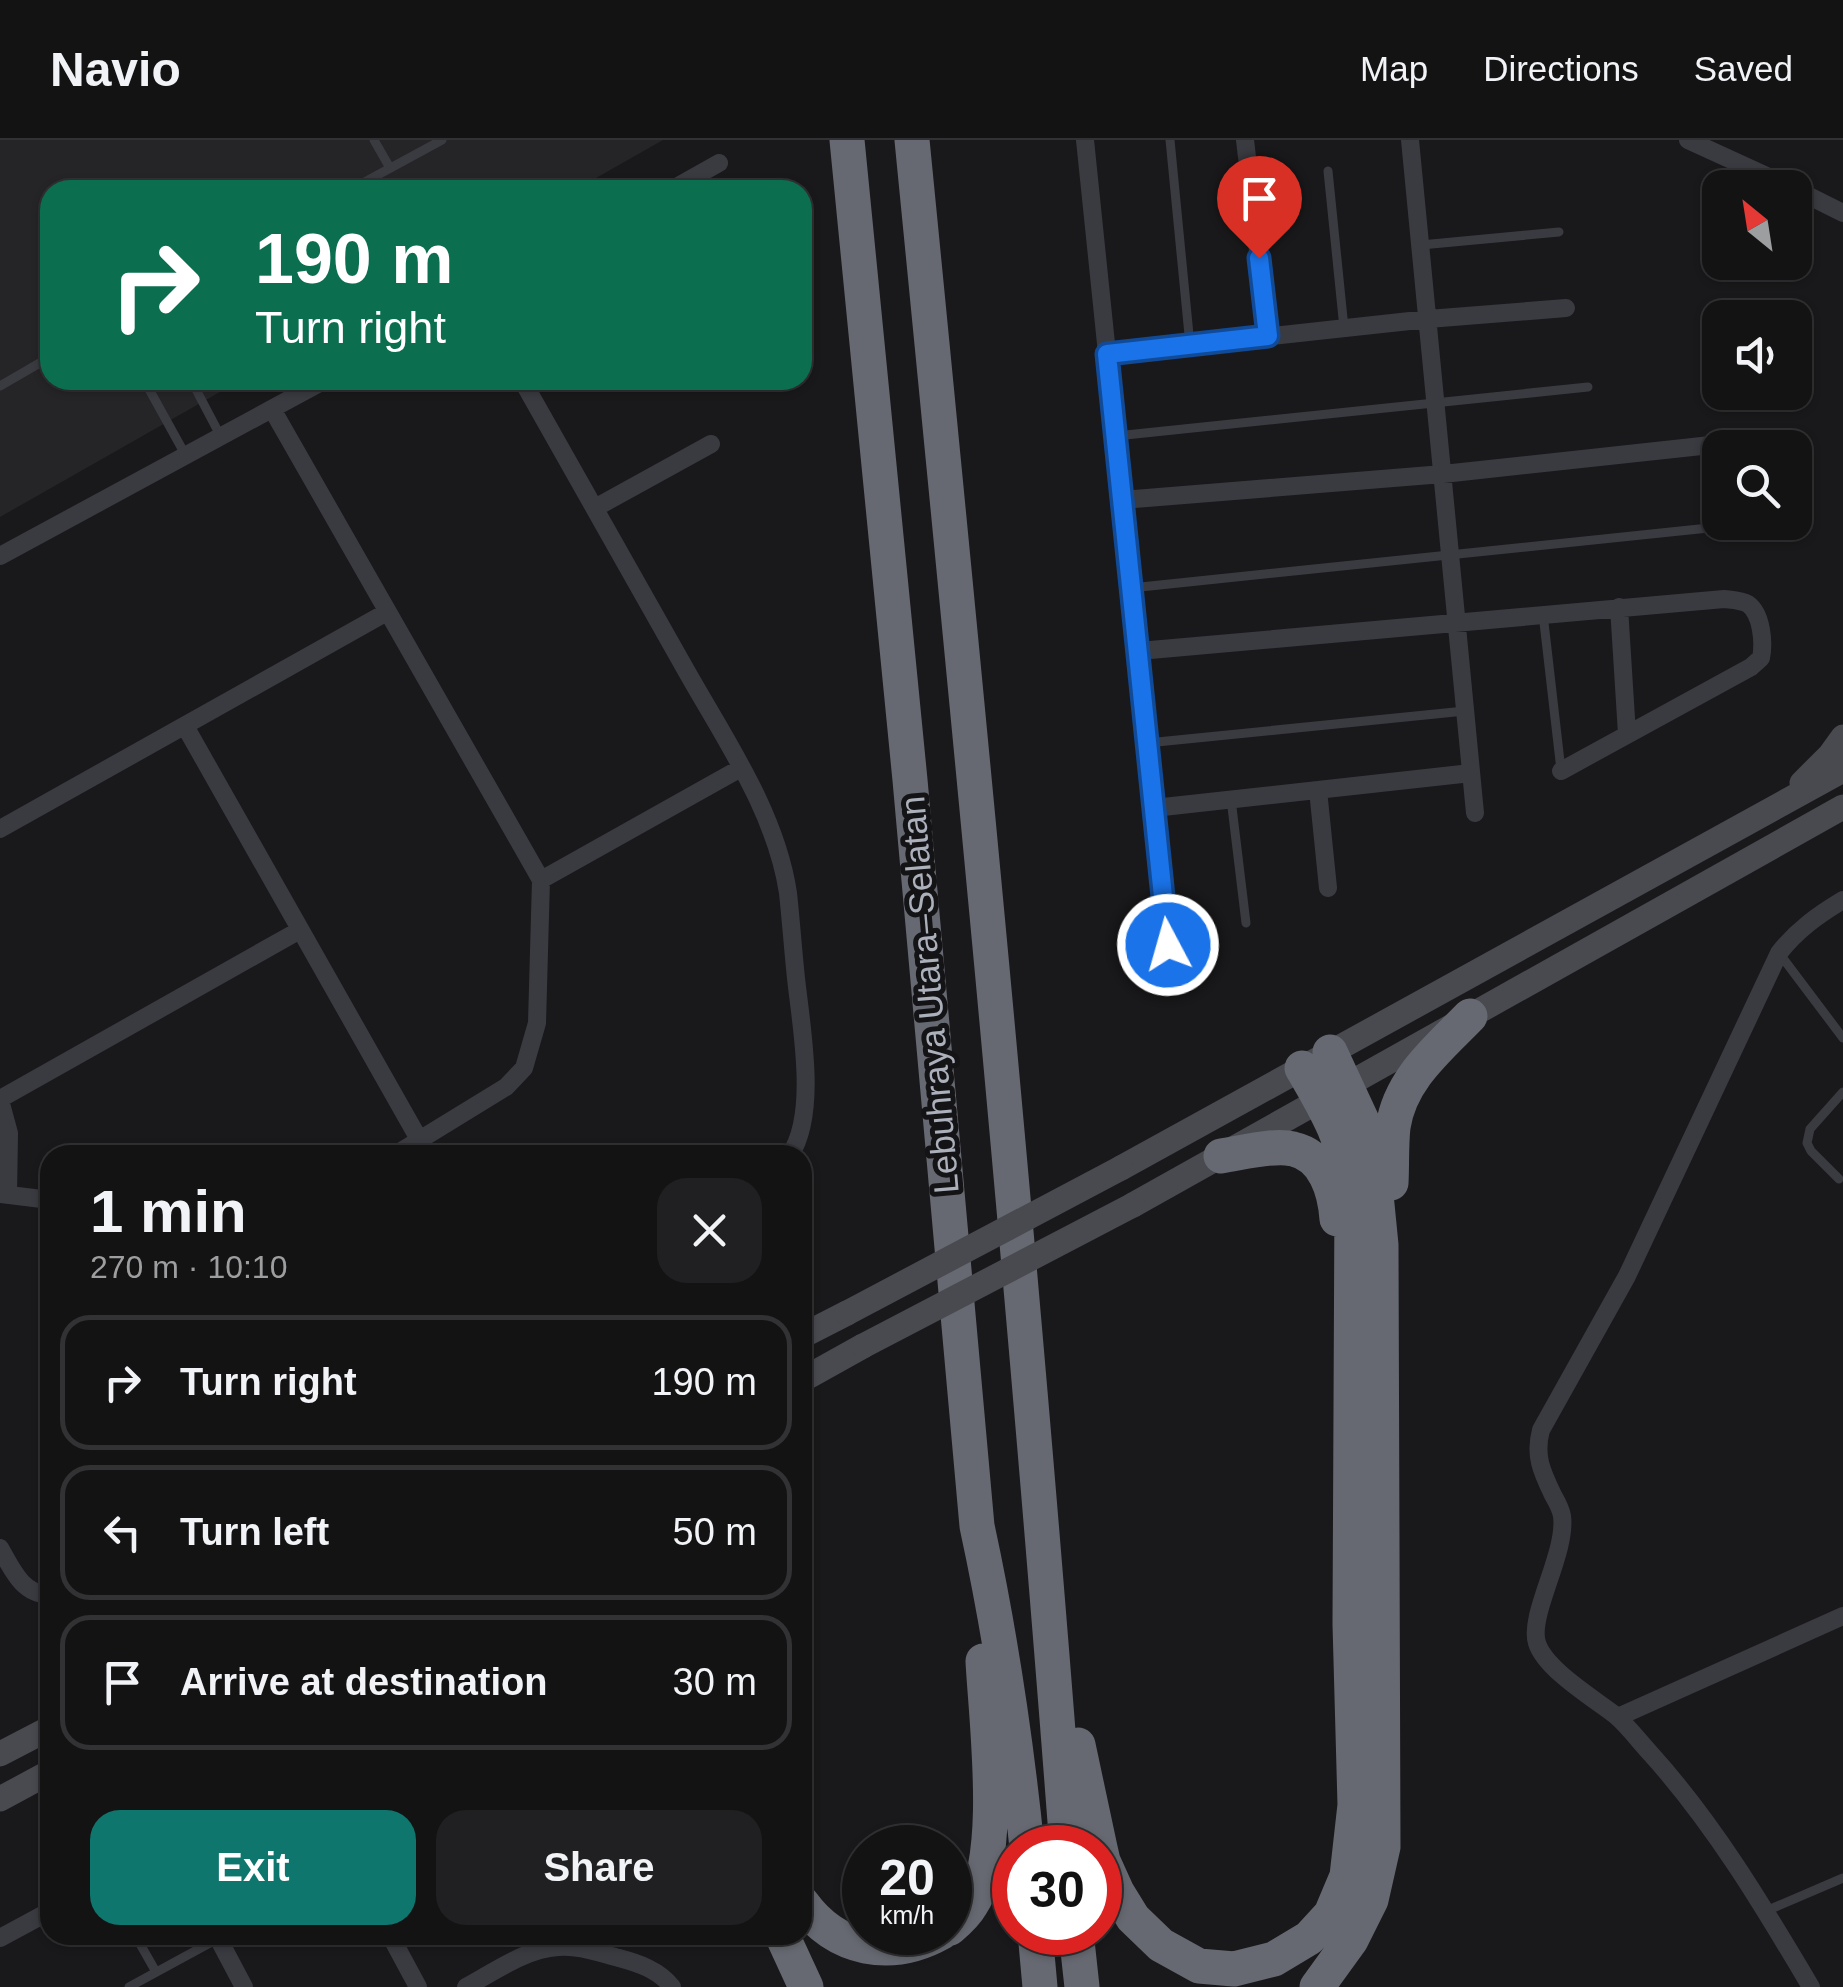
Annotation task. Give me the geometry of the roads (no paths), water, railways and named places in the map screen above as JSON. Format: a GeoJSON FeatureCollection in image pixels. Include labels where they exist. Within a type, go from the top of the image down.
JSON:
{"type":"FeatureCollection","features":[{"type":"Feature","properties":{"kind":"highway","name":"Lebuhraya Utara–Selatan"},"geometry":{"type":"LineString","coordinates":[[847,140],[977,1526],[1006,1675],[1024,1825]]}},
{"type":"Feature","properties":{"kind":"highway","name":"Lebuhraya Utara–Selatan"},"geometry":{"type":"LineString","coordinates":[[912,140],[980,846],[1065,1825]]}},
{"type":"Feature","properties":{"kind":"highway"},"geometry":{"type":"LineString","coordinates":[[1366,1421],[1393,1125],[1402,1094],[1420,1066],[1470,1016]]}},
{"type":"Feature","properties":{"kind":"highway"},"geometry":{"type":"LineString","coordinates":[[1122,1900],[1133,1918],[1161,1945],[1199,1966],[1234,1969],[1274,1960],[1309,1938],[1331,1914],[1347,1876],[1355,1805],[1350,1624],[1382,1245],[1372,1154],[1363,1123],[1334,1092],[1316,1060]]}},
{"type":"Feature","properties":{"kind":"highway"},"geometry":{"type":"LineString","coordinates":[[1220,1156],[1294,1149],[1313,1159],[1331,1184],[1366,1421],[1383,1847],[1370,1900],[1351,1940],[1318,1987]]}},
{"type":"Feature","properties":{"kind":"highway"},"geometry":{"type":"LineString","coordinates":[[972,1905],[986,1866],[991,1823],[977,1526]]}},
{"type":"Feature","properties":{"kind":"highway"},"geometry":{"type":"LineString","coordinates":[[1048,1602],[1095,1825]]}},
{"type":"Feature","properties":{"kind":"highway"},"geometry":{"type":"LineString","coordinates":[[812,1913],[842,1939]]}},
{"type":"Feature","properties":{"kind":"highway"},"geometry":{"type":"LineString","coordinates":[[787,1945],[806,1987]]}},
{"type":"Feature","properties":{"kind":"highway"},"geometry":{"type":"LineString","coordinates":[[1037,1955],[1040,1987]]}},
{"type":"Feature","properties":{"kind":"highway"},"geometry":{"type":"LineString","coordinates":[[1079,1955],[1082,1987]]}},
{"type":"Feature","properties":{"kind":"main road"},"geometry":{"type":"LineString","coordinates":[[1780,804],[1843,738]]}},
{"type":"Feature","properties":{"kind":"main road"},"geometry":{"type":"LineString","coordinates":[[812,1331],[1122,1168],[1780,804],[1841,775]]}},
{"type":"Feature","properties":{"kind":"main road"},"geometry":{"type":"LineString","coordinates":[[812,1374],[1133,1204],[1843,807]]}},
{"type":"Feature","properties":{"kind":"main road"},"geometry":{"type":"LineString","coordinates":[[7,1748],[40,1733]]}},
{"type":"Feature","properties":{"kind":"main road"},"geometry":{"type":"LineString","coordinates":[[0,1800],[40,1778]]}},
{"type":"Feature","properties":{"kind":"street"},"geometry":{"type":"LineString","coordinates":[[1085,140],[1168,945]]}},
{"type":"Feature","properties":{"kind":"street"},"geometry":{"type":"LineString","coordinates":[[1246,140],[1268,336]]}},
{"type":"Feature","properties":{"kind":"street"},"geometry":{"type":"LineString","coordinates":[[1410,140],[1475,813]]}},
{"type":"Feature","properties":{"kind":"street"},"geometry":{"type":"LineString","coordinates":[[1688,140],[1754,170]]}},
{"type":"Feature","properties":{"kind":"street"},"geometry":{"type":"LineString","coordinates":[[689,180],[719,164]]}},
{"type":"Feature","properties":{"kind":"street"},"geometry":{"type":"LineString","coordinates":[[1812,198],[1843,214]]}},
{"type":"Feature","properties":{"kind":"street"},"geometry":{"type":"LineString","coordinates":[[1107,354],[1566,308]]}},
{"type":"Feature","properties":{"kind":"street"},"geometry":{"type":"LineString","coordinates":[[0,556],[306,390]]}},
{"type":"Feature","properties":{"kind":"street"},"geometry":{"type":"LineString","coordinates":[[528,390],[741,768],[784,864],[806,1074],[802,1122],[795,1145]]}},
{"type":"Feature","properties":{"kind":"street"},"geometry":{"type":"LineString","coordinates":[[272,409],[541,880],[536,1023],[524,1068],[506,1087],[413,1145]]}},
{"type":"Feature","properties":{"kind":"street"},"geometry":{"type":"LineString","coordinates":[[595,508],[711,444]]}},
{"type":"Feature","properties":{"kind":"street"},"geometry":{"type":"LineString","coordinates":[[1122,500],[1443,474],[1702,446]]}},
{"type":"Feature","properties":{"kind":"street"},"geometry":{"type":"LineString","coordinates":[[1138,651],[1724,599],[1752,606],[1763,646],[1761,658],[1751,667],[1561,771]]}},
{"type":"Feature","properties":{"kind":"street"},"geometry":{"type":"LineString","coordinates":[[1620,607],[1627,734]]}},
{"type":"Feature","properties":{"kind":"street"},"geometry":{"type":"LineString","coordinates":[[0,829],[386,612]]}},
{"type":"Feature","properties":{"kind":"street"},"geometry":{"type":"LineString","coordinates":[[185,726],[420,1141]]}},
{"type":"Feature","properties":{"kind":"street"},"geometry":{"type":"LineString","coordinates":[[541,880],[741,768]]}},
{"type":"Feature","properties":{"kind":"street"},"geometry":{"type":"LineString","coordinates":[[1154,808],[1472,773]]}},
{"type":"Feature","properties":{"kind":"street"},"geometry":{"type":"LineString","coordinates":[[1318,790],[1328,888]]}},
{"type":"Feature","properties":{"kind":"street"},"geometry":{"type":"LineString","coordinates":[[1811,1987],[1766,1911],[1672,1778],[1618,1717],[1573,1685],[1536,1642],[1536,1624],[1560,1547],[1562,1522],[1562,1512],[1538,1460],[1537,1445],[1626,1276],[1780,953],[1794,934],[1843,900]]}},
{"type":"Feature","properties":{"kind":"street"},"geometry":{"type":"LineString","coordinates":[[40,1199],[4,1194],[8,1133],[0,1099],[300,930]]}},
{"type":"Feature","properties":{"kind":"street"},"geometry":{"type":"LineString","coordinates":[[0,1548],[26,1588],[40,1595]]}},
{"type":"Feature","properties":{"kind":"street"},"geometry":{"type":"LineString","coordinates":[[1618,1717],[1843,1616]]}},
{"type":"Feature","properties":{"kind":"street"},"geometry":{"type":"LineString","coordinates":[[0,1938],[40,1916]]}},
{"type":"Feature","properties":{"kind":"street"},"geometry":{"type":"LineString","coordinates":[[225,1945],[244,1987]]}},
{"type":"Feature","properties":{"kind":"street"},"geometry":{"type":"LineString","coordinates":[[395,1945],[418,1987]]}},
{"type":"Feature","properties":{"kind":"street"},"geometry":{"type":"LineString","coordinates":[[466,1987],[529,1953],[562,1946],[636,1962],[660,1975],[672,1987]]}},
{"type":"Feature","properties":{"kind":"lane"},"geometry":{"type":"LineString","coordinates":[[374,140],[390,168]]}},
{"type":"Feature","properties":{"kind":"lane"},"geometry":{"type":"LineString","coordinates":[[368,180],[442,140]]}},
{"type":"Feature","properties":{"kind":"lane"},"geometry":{"type":"LineString","coordinates":[[1170,140],[1190,345]]}},
{"type":"Feature","properties":{"kind":"lane"},"geometry":{"type":"LineString","coordinates":[[1328,171],[1344,328]]}},
{"type":"Feature","properties":{"kind":"lane"},"geometry":{"type":"LineString","coordinates":[[1420,245],[1559,232]]}},
{"type":"Feature","properties":{"kind":"lane"},"geometry":{"type":"LineString","coordinates":[[0,386],[40,363]]}},
{"type":"Feature","properties":{"kind":"lane"},"geometry":{"type":"LineString","coordinates":[[1116,436],[1588,387]]}},
{"type":"Feature","properties":{"kind":"lane"},"geometry":{"type":"LineString","coordinates":[[150,390],[186,456]]}},
{"type":"Feature","properties":{"kind":"lane"},"geometry":{"type":"LineString","coordinates":[[196,390],[221,436]]}},
{"type":"Feature","properties":{"kind":"lane"},"geometry":{"type":"LineString","coordinates":[[1132,588],[1702,529]]}},
{"type":"Feature","properties":{"kind":"lane"},"geometry":{"type":"LineString","coordinates":[[1543,614],[1561,771]]}},
{"type":"Feature","properties":{"kind":"lane"},"geometry":{"type":"LineString","coordinates":[[1148,743],[1466,711]]}},
{"type":"Feature","properties":{"kind":"lane"},"geometry":{"type":"LineString","coordinates":[[1231,799],[1246,923]]}},
{"type":"Feature","properties":{"kind":"lane"},"geometry":{"type":"LineString","coordinates":[[1780,953],[1843,1038]]}},
{"type":"Feature","properties":{"kind":"lane"},"geometry":{"type":"LineString","coordinates":[[1839,1179],[1806,1142],[1810,1130],[1843,1092]]}},
{"type":"Feature","properties":{"kind":"lane"},"geometry":{"type":"LineString","coordinates":[[1766,1911],[1843,1878]]}},
{"type":"Feature","properties":{"kind":"lane"},"geometry":{"type":"LineString","coordinates":[[140,1945],[156,1972]]}},
{"type":"Feature","properties":{"kind":"lane"},"geometry":{"type":"LineString","coordinates":[[129,1987],[206,1945]]}}]}
